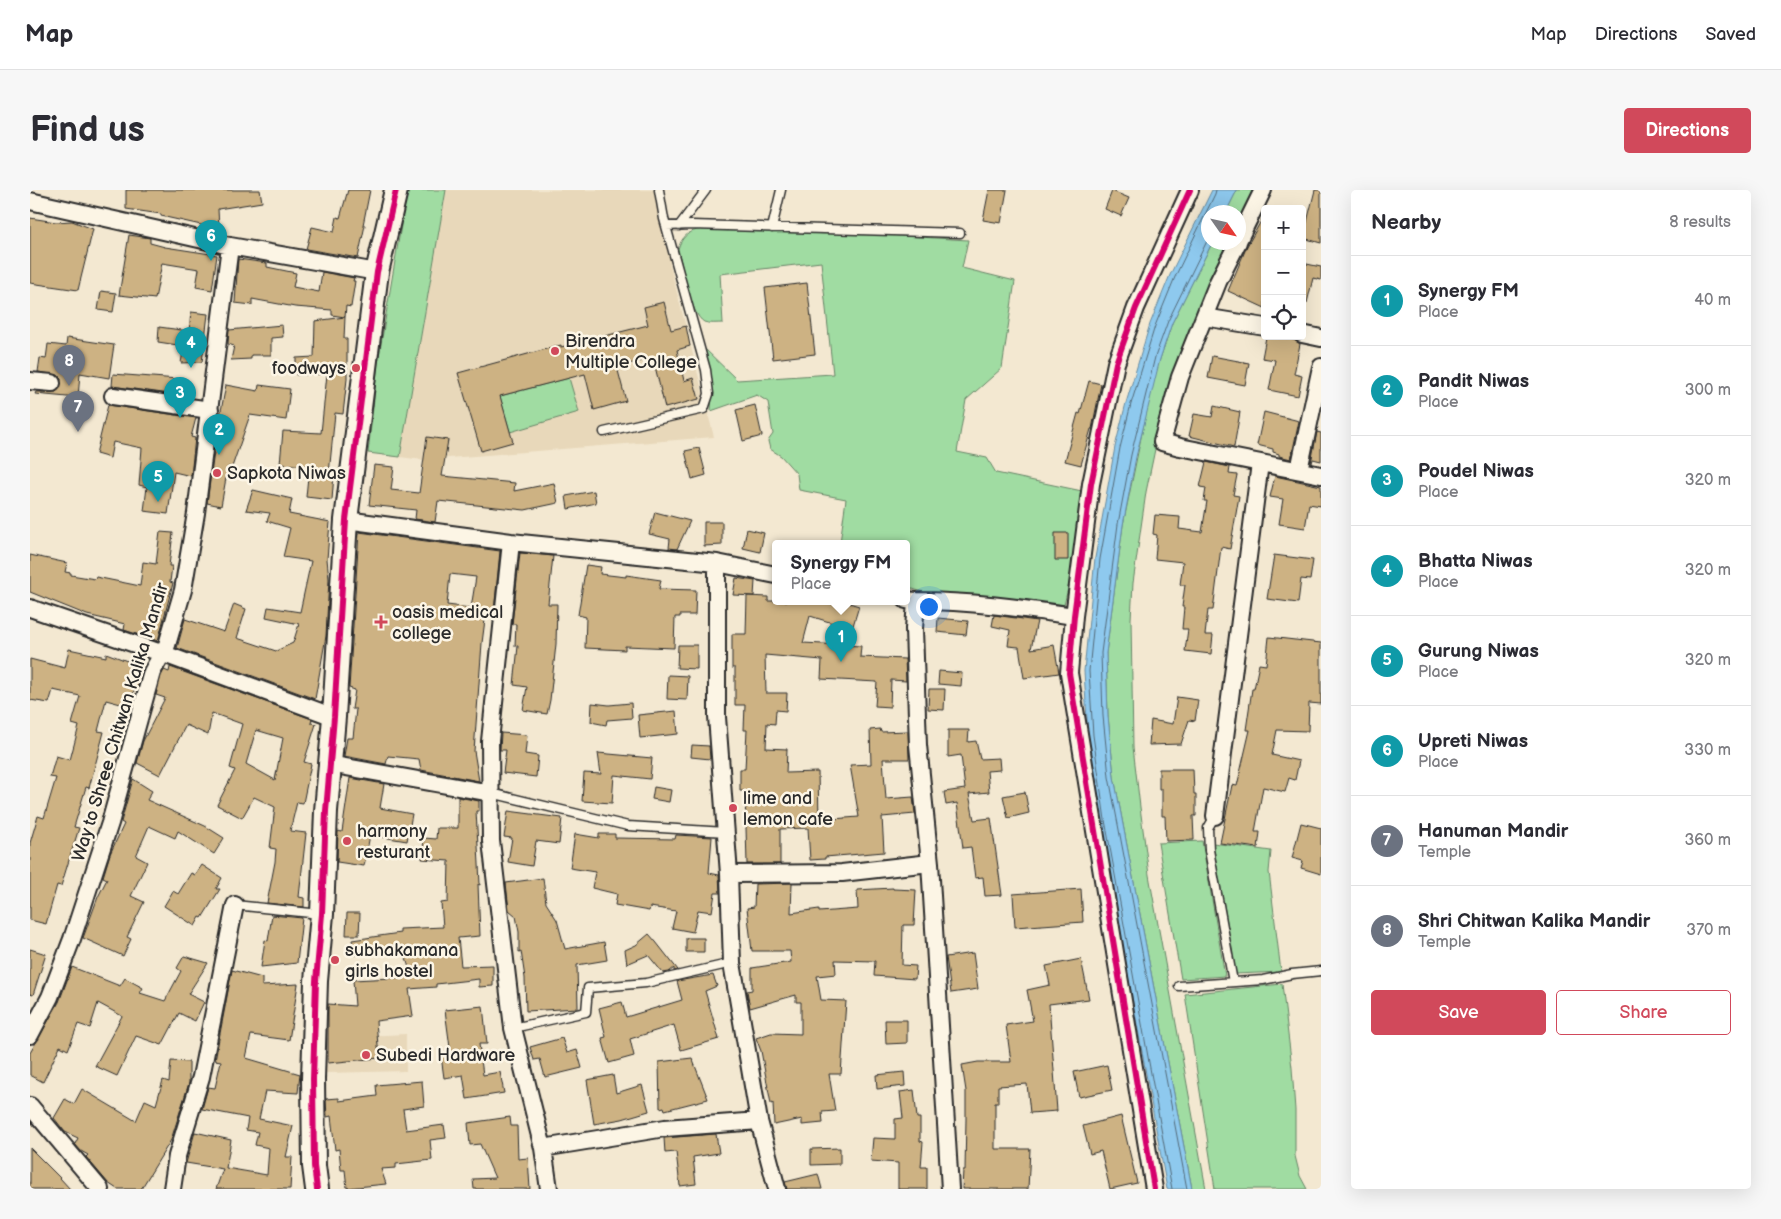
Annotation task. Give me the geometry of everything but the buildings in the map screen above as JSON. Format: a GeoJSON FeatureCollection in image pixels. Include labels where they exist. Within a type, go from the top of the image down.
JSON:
{"type":"FeatureCollection","features":[{"type":"Feature","properties":{"kind":"street"},"geometry":{"type":"LineString","coordinates":[[317,1189],[314,1166],[313,1079],[316,982],[322,914],[329,764],[334,717],[346,520],[377,272],[396,190]]}},
{"type":"Feature","properties":{"kind":"street"},"geometry":{"type":"LineString","coordinates":[[1154,1189],[1069,673],[1074,616],[1091,484],[1116,363],[1136,308],[1190,190]]}},
{"type":"Feature","properties":{"kind":"street"},"geometry":{"type":"LineString","coordinates":[[1246,225],[1263,190]]}},
{"type":"Feature","properties":{"kind":"street"},"geometry":{"type":"LineString","coordinates":[[30,201],[230,246],[377,272]]}},
{"type":"Feature","properties":{"kind":"street","name":"Way to Shree Chitwan Kalika Mandir"},"geometry":{"type":"LineString","coordinates":[[30,1035],[50,997],[72,939],[110,823],[152,672],[164,654],[183,590],[196,513],[230,246]]}},
{"type":"Feature","properties":{"kind":"street"},"geometry":{"type":"LineString","coordinates":[[1234,250],[1218,282],[1180,377],[1162,442],[1321,474]]}},
{"type":"Feature","properties":{"kind":"street"},"geometry":{"type":"LineString","coordinates":[[1204,316],[1261,326]]}},
{"type":"Feature","properties":{"kind":"street"},"geometry":{"type":"LineString","coordinates":[[1306,335],[1321,338]]}},
{"type":"Feature","properties":{"kind":"street"},"geometry":{"type":"LineString","coordinates":[[1299,470],[1321,368]]}},
{"type":"Feature","properties":{"kind":"street"},"geometry":{"type":"LineString","coordinates":[[30,381],[52,383]]}},
{"type":"Feature","properties":{"kind":"street"},"geometry":{"type":"LineString","coordinates":[[113,396],[210,410]]}},
{"type":"Feature","properties":{"kind":"street"},"geometry":{"type":"LineString","coordinates":[[1215,816],[1260,463]]}},
{"type":"Feature","properties":{"kind":"street"},"geometry":{"type":"LineString","coordinates":[[346,520],[511,542],[717,563],[772,574]]}},
{"type":"Feature","properties":{"kind":"street"},"geometry":{"type":"LineString","coordinates":[[511,542],[490,741],[492,841],[513,1028],[543,1148],[549,1189]]}},
{"type":"Feature","properties":{"kind":"street"},"geometry":{"type":"LineString","coordinates":[[717,563],[717,717],[729,874],[732,963],[759,1121],[777,1189]]}},
{"type":"Feature","properties":{"kind":"street"},"geometry":{"type":"LineString","coordinates":[[950,1189],[930,863],[918,745],[914,629],[911,601],[948,601],[1000,605],[1074,616]]}},
{"type":"Feature","properties":{"kind":"street"},"geometry":{"type":"LineString","coordinates":[[30,608],[164,654],[334,717]]}},
{"type":"Feature","properties":{"kind":"street"},"geometry":{"type":"LineString","coordinates":[[329,764],[491,793]]}},
{"type":"Feature","properties":{"kind":"street"},"geometry":{"type":"LineString","coordinates":[[729,874],[842,873],[930,863]]}},
{"type":"Feature","properties":{"kind":"street"},"geometry":{"type":"LineString","coordinates":[[172,1189],[177,1156],[201,1077],[235,905]]}},
{"type":"Feature","properties":{"kind":"street"},"geometry":{"type":"LineString","coordinates":[[30,1106],[100,1189]]}},
{"type":"Feature","properties":{"kind":"street"},"geometry":{"type":"LineString","coordinates":[[543,1148],[665,1128],[759,1121]]}},
{"type":"Feature","properties":{"kind":"lane"},"geometry":{"type":"LineString","coordinates":[[604,432],[704,409],[709,394],[706,370],[666,226],[659,190]]}},
{"type":"Feature","properties":{"kind":"lane"},"geometry":{"type":"LineString","coordinates":[[679,226],[706,190]]}},
{"type":"Feature","properties":{"kind":"lane"},"geometry":{"type":"LineString","coordinates":[[772,228],[780,190]]}},
{"type":"Feature","properties":{"kind":"lane"},"geometry":{"type":"LineString","coordinates":[[666,226],[960,233]]}},
{"type":"Feature","properties":{"kind":"lane"},"geometry":{"type":"LineString","coordinates":[[491,793],[628,826],[726,832]]}},
{"type":"Feature","properties":{"kind":"lane"},"geometry":{"type":"LineString","coordinates":[[1215,816],[1208,828],[1209,850],[1233,982]]}},
{"type":"Feature","properties":{"kind":"lane"},"geometry":{"type":"LineString","coordinates":[[235,905],[322,914]]}},
{"type":"Feature","properties":{"kind":"lane"},"geometry":{"type":"LineString","coordinates":[[513,1028],[586,1012],[588,988],[646,983],[732,963]]}},
{"type":"Feature","properties":{"kind":"lane"},"geometry":{"type":"LineString","coordinates":[[1179,986],[1263,980],[1321,971]]}},
{"type":"Feature","properties":{"kind":"shaded area","name":"Birendra Multiple College"},"geometry":{"type":"Polygon","coordinates":[[[446,190],[664,190],[670,265],[714,437],[423,460],[400,457],[446,190]]]}},
{"type":"Feature","properties":{"kind":"shaded area","name":"Subedi Hardware"},"geometry":{"type":"Polygon","coordinates":[[[406,1034],[406,1071],[326,1073],[325,1038],[406,1034]]]}},
{"type":"Feature","properties":{"kind":"green space"},"geometry":{"type":"Polygon","coordinates":[[[407,190],[446,190],[400,457],[368,453],[378,362],[407,190]]]}},
{"type":"Feature","properties":{"kind":"green space"},"geometry":{"type":"Polygon","coordinates":[[[1237,190],[1257,190],[1246,213],[1246,205],[1230,205],[1237,190]]]}},
{"type":"Feature","properties":{"kind":"green space"},"geometry":{"type":"Polygon","coordinates":[[[702,229],[870,234],[968,240],[962,268],[1015,281],[1002,368],[966,400],[957,452],[987,458],[996,473],[1082,491],[1069,584],[1064,605],[995,597],[923,592],[910,588],[910,540],[840,540],[846,499],[799,490],[797,474],[781,456],[770,449],[768,441],[773,434],[768,402],[757,395],[711,411],[712,394],[703,347],[737,380],[833,374],[821,262],[720,274],[723,323],[706,323],[699,317],[691,300],[678,249],[687,235],[702,229]]]}},
{"type":"Feature","properties":{"kind":"green space"},"geometry":{"type":"Polygon","coordinates":[[[1208,250],[1229,250],[1158,435],[1146,492],[1133,583],[1131,619],[1133,747],[1140,807],[1149,875],[1206,1189],[1192,1189],[1114,777],[1108,716],[1106,653],[1123,525],[1151,389],[1172,323],[1208,250]]]}},
{"type":"Feature","properties":{"kind":"green space"},"geometry":{"type":"Polygon","coordinates":[[[569,378],[579,412],[510,432],[500,396],[569,378]]]}},
{"type":"Feature","properties":{"kind":"green space"},"geometry":{"type":"Polygon","coordinates":[[[1202,841],[1225,976],[1181,979],[1158,843],[1202,841]]]}},
{"type":"Feature","properties":{"kind":"green space"},"geometry":{"type":"Polygon","coordinates":[[[1213,843],[1271,851],[1269,872],[1281,972],[1236,974],[1213,843]]]}},
{"type":"Feature","properties":{"kind":"green space"},"geometry":{"type":"Polygon","coordinates":[[[1282,984],[1292,1068],[1295,1110],[1295,1156],[1300,1176],[1307,1189],[1215,1189],[1185,994],[1282,984]]]}},
{"type":"Feature","properties":{"kind":"water"},"geometry":{"type":"Polygon","coordinates":[[[1212,190],[1237,190],[1230,205],[1205,205],[1212,190]]]}},
{"type":"Feature","properties":{"kind":"water"},"geometry":{"type":"Polygon","coordinates":[[[1201,212],[1201,250],[1208,250],[1172,323],[1160,359],[1136,457],[1123,525],[1106,653],[1108,716],[1114,777],[1192,1189],[1167,1189],[1100,821],[1088,736],[1084,671],[1095,558],[1115,447],[1150,324],[1170,275],[1201,212]]]}},
{"type":"Feature","properties":{"kind":"cycle path"},"geometry":{"type":"LineString","coordinates":[[317,1189],[314,1166],[313,1079],[316,981],[322,914],[326,811],[334,717],[346,520],[377,272],[396,190]]}},
{"type":"Feature","properties":{"kind":"cycle path"},"geometry":{"type":"LineString","coordinates":[[1154,1189],[1069,673],[1074,616],[1091,484],[1116,363],[1136,308],[1190,190]]}},
{"type":"Feature","properties":{"kind":"place","name":"Upreti Niwas"},"geometry":{"type":"Point","coordinates":[211,261]}},
{"type":"Feature","properties":{"kind":"place","name":"Birendra Multiple College"},"geometry":{"type":"Point","coordinates":[555,351]}},
{"type":"Feature","properties":{"kind":"place","name":"Bhatta Niwas"},"geometry":{"type":"Point","coordinates":[191,368]}},
{"type":"Feature","properties":{"kind":"place","name":"foodways"},"geometry":{"type":"Point","coordinates":[356,368]}},
{"type":"Feature","properties":{"kind":"place","name":"Shri Chitwan Kalika Mandir"},"geometry":{"type":"Point","coordinates":[69,386]}},
{"type":"Feature","properties":{"kind":"place","name":"Poudel Niwas"},"geometry":{"type":"Point","coordinates":[180,418]}},
{"type":"Feature","properties":{"kind":"place","name":"Hanuman Mandir"},"geometry":{"type":"Point","coordinates":[78,432]}},
{"type":"Feature","properties":{"kind":"place","name":"Pandit Niwas"},"geometry":{"type":"Point","coordinates":[219,455]}},
{"type":"Feature","properties":{"kind":"place","name":"Sapkota Niwas"},"geometry":{"type":"Point","coordinates":[217,473]}},
{"type":"Feature","properties":{"kind":"place","name":"Gurung Niwas"},"geometry":{"type":"Point","coordinates":[158,502]}},
{"type":"Feature","properties":{"kind":"place","name":"oasis medical college"},"geometry":{"type":"Point","coordinates":[381,622]}},
{"type":"Feature","properties":{"kind":"place","name":"Synergy FM"},"geometry":{"type":"Point","coordinates":[841,662]}},
{"type":"Feature","properties":{"kind":"place","name":"lime and lemon cafe"},"geometry":{"type":"Point","coordinates":[733,808]}},
{"type":"Feature","properties":{"kind":"place","name":"harmony resturant"},"geometry":{"type":"Point","coordinates":[347,841]}},
{"type":"Feature","properties":{"kind":"place","name":"subhakamana girls hostel"},"geometry":{"type":"Point","coordinates":[335,960]}},
{"type":"Feature","properties":{"kind":"place","name":"Subedi Hardware"},"geometry":{"type":"Point","coordinates":[366,1055]}}]}
